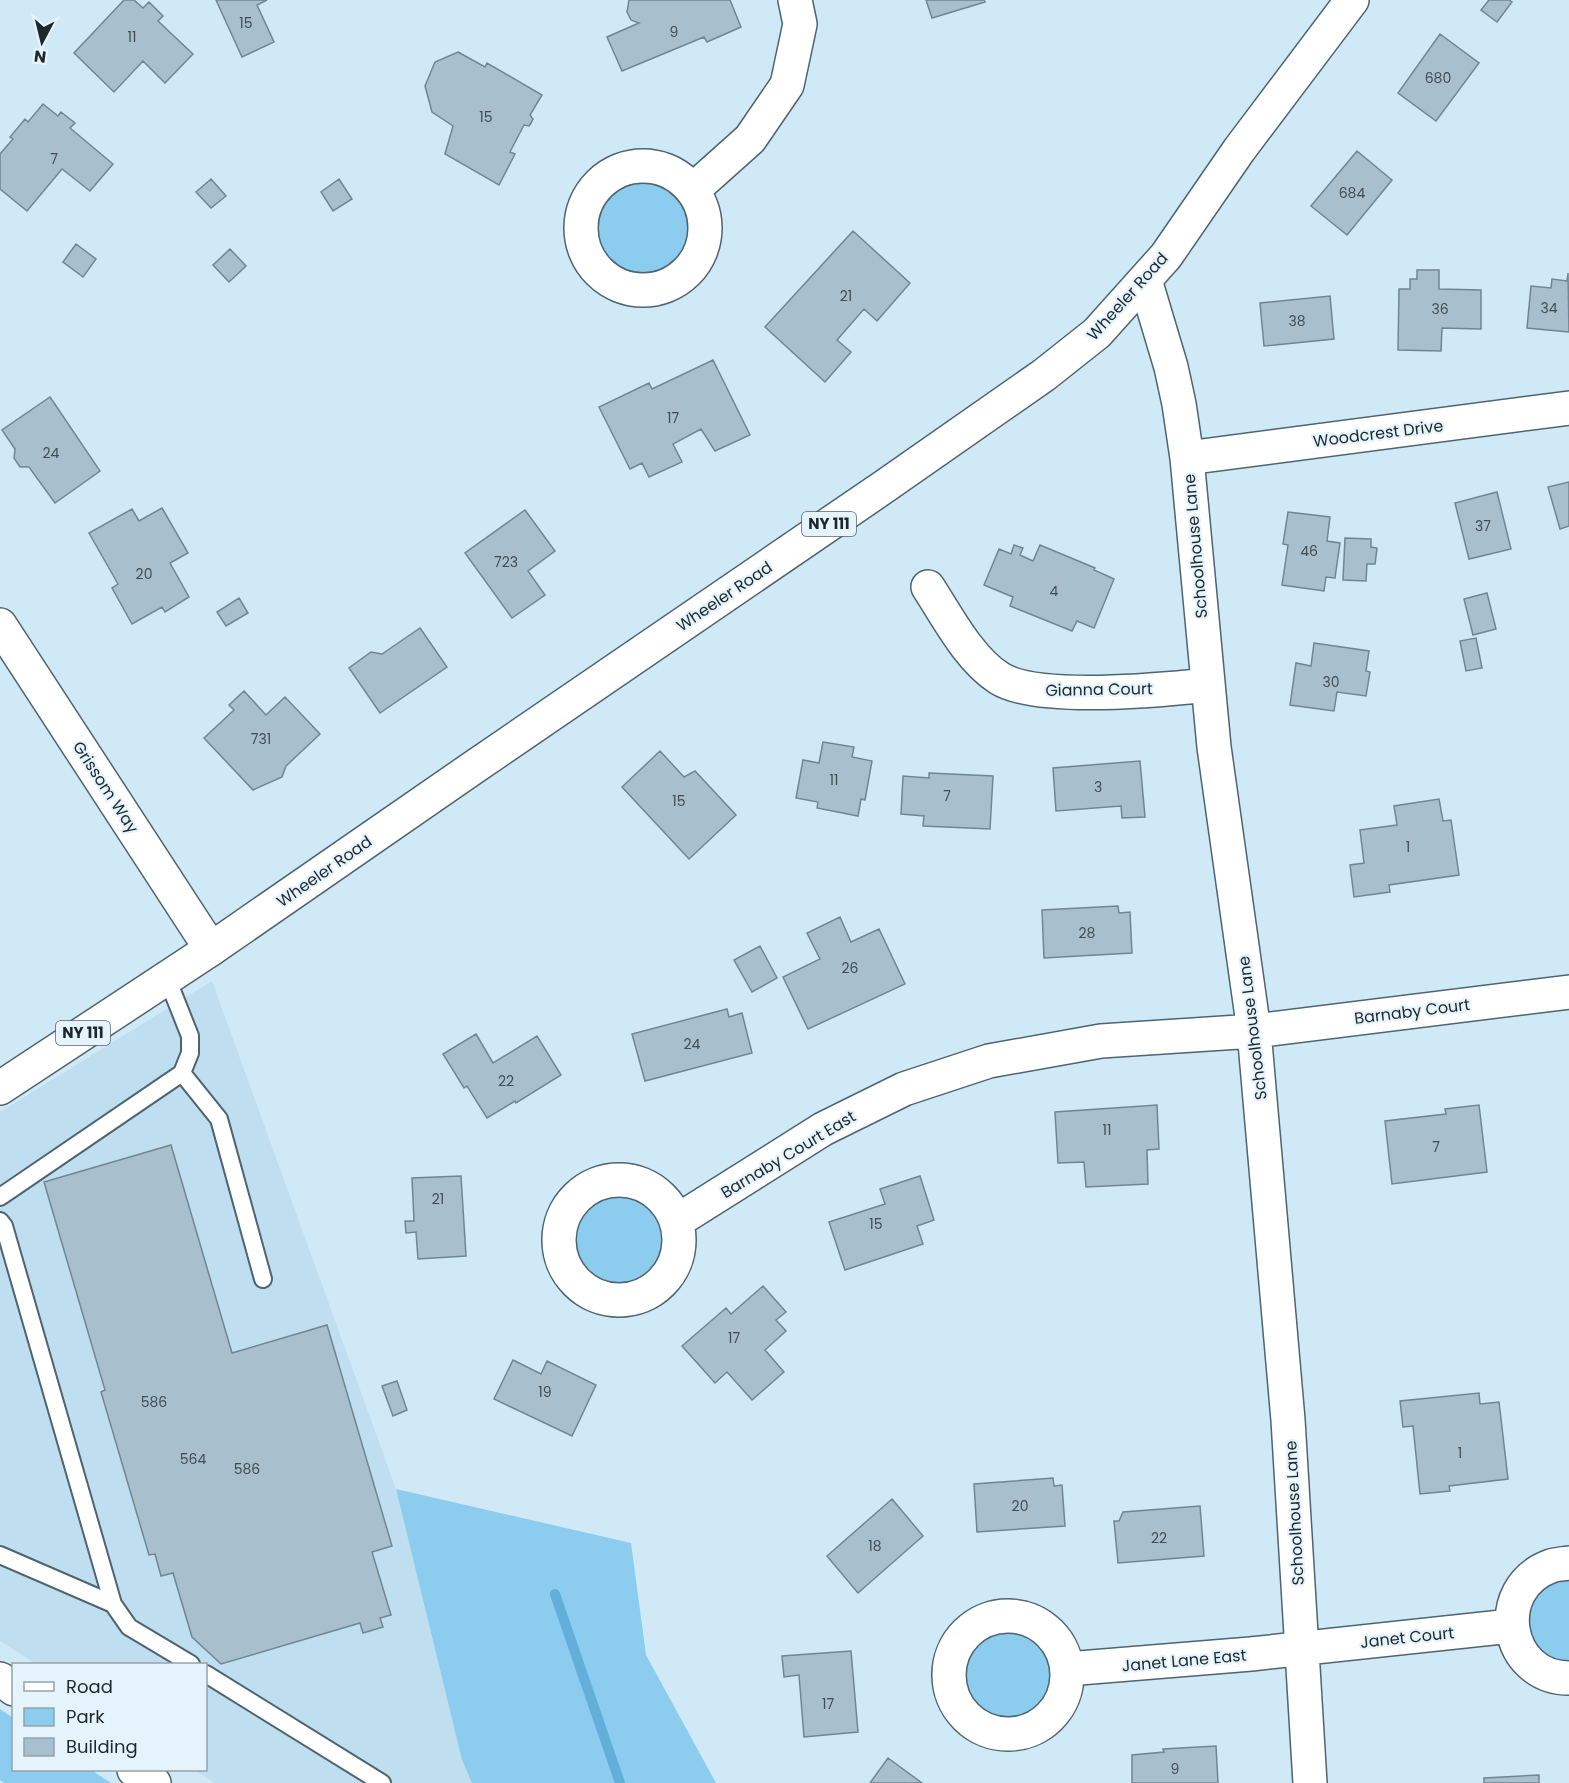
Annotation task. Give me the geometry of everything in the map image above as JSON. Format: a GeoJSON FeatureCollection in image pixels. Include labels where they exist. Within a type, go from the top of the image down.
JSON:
{"type":"FeatureCollection","features":[{"type":"Feature","properties":{"kind":"main road"},"geometry":{"type":"LineString","coordinates":[[693,190],[750,139],[787,85],[800,24],[795,0]]}},
{"type":"Feature","properties":{"kind":"main road","name":"Wheeler Road"},"geometry":{"type":"LineString","coordinates":[[0,1088],[211,949],[885,486],[1044,375],[1097,333],[1166,256],[1239,150],[1352,0]]}},
{"type":"Feature","properties":{"kind":"main road","name":"Schoolhouse Lane"},"geometry":{"type":"LineString","coordinates":[[1145,280],[1171,367],[1187,458],[1214,747],[1254,1030],[1288,1420],[1311,1783]]}},
{"type":"Feature","properties":{"kind":"main road","name":"Woodcrest Drive"},"geometry":{"type":"LineString","coordinates":[[1187,458],[1569,408]]}},
{"type":"Feature","properties":{"kind":"main road","name":"Gianna Court"},"geometry":{"type":"LineString","coordinates":[[928,587],[969,648],[986,668],[1000,679],[1016,686],[1033,690],[1074,692],[1208,685]]}},
{"type":"Feature","properties":{"kind":"main road","name":"Grissom Way"},"geometry":{"type":"LineString","coordinates":[[0,626],[211,949]]}},
{"type":"Feature","properties":{"kind":"main road","name":"Barnaby Court"},"geometry":{"type":"LineString","coordinates":[[1254,1030],[1569,992]]}},
{"type":"Feature","properties":{"kind":"main road","name":"Barnaby Court East"},"geometry":{"type":"LineString","coordinates":[[677,1221],[823,1129],[904,1089],[989,1061],[1101,1041],[1254,1030]]}},
{"type":"Feature","properties":{"kind":"main road"},"geometry":{"type":"LineString","coordinates":[[1569,1563],[1552,1565],[1534,1574],[1521,1589],[1513,1607],[1511,1626],[1516,1644],[1527,1660],[1541,1671],[1559,1678],[1569,1678]]}},
{"type":"Feature","properties":{"kind":"main road","name":"Janet Court"},"geometry":{"type":"LineString","coordinates":[[1302,1649],[1511,1626]]}},
{"type":"Feature","properties":{"kind":"main road","name":"Janet Lane East"},"geometry":{"type":"LineString","coordinates":[[1067,1669],[1302,1649]]}},
{"type":"Feature","properties":{"kind":"main road"},"geometry":{"type":"LineString","coordinates":[[136,1771],[154,1783]]}},
{"type":"Feature","properties":{"kind":"lane"},"geometry":{"type":"LineString","coordinates":[[0,1197],[182,1072],[190,1053],[190,1036],[167,978]]}},
{"type":"Feature","properties":{"kind":"lane"},"geometry":{"type":"LineString","coordinates":[[182,1072],[219,1119],[263,1279]]}},
{"type":"Feature","properties":{"kind":"lane"},"geometry":{"type":"LineString","coordinates":[[0,1221],[4,1226],[113,1604],[129,1627],[187,1663]]}},
{"type":"Feature","properties":{"kind":"lane"},"geometry":{"type":"LineString","coordinates":[[1,1553],[113,1604]]}},
{"type":"Feature","properties":{"kind":"lane"},"geometry":{"type":"LineString","coordinates":[[207,1675],[382,1783]]}},
{"type":"Feature","properties":{"kind":"shaded area"},"geometry":{"type":"Polygon","coordinates":[[[212,981],[396,1489],[462,1760],[472,1783],[215,1783],[196,1771],[207,1771],[207,1663],[34,1663],[0,1641],[0,1112],[212,981]]]}},
{"type":"Feature","properties":{"kind":"green space"},"geometry":{"type":"Polygon","coordinates":[[[641,180],[659,184],[674,194],[684,209],[688,227],[684,245],[674,260],[659,270],[641,274],[623,270],[608,260],[598,245],[594,227],[598,209],[608,194],[623,184],[641,180]]]}},
{"type":"Feature","properties":{"kind":"green space"},"geometry":{"type":"Polygon","coordinates":[[[619,1190],[638,1194],[653,1205],[664,1220],[668,1239],[664,1258],[653,1273],[638,1284],[619,1288],[600,1284],[585,1273],[574,1258],[570,1239],[574,1220],[585,1205],[600,1194],[619,1190]]]}},
{"type":"Feature","properties":{"kind":"green space"},"geometry":{"type":"Polygon","coordinates":[[[396,1489],[631,1543],[646,1655],[716,1783],[472,1783],[462,1760],[396,1489]]]}},
{"type":"Feature","properties":{"kind":"green space"},"geometry":{"type":"Polygon","coordinates":[[[1569,1576],[1569,1667],[1529,1645],[1527,1600],[1536,1588],[1569,1576]]]}},
{"type":"Feature","properties":{"kind":"green space"},"geometry":{"type":"Polygon","coordinates":[[[1008,1626],[1027,1630],[1043,1640],[1053,1656],[1057,1675],[1053,1694],[1043,1710],[1027,1720],[1008,1724],[989,1720],[973,1710],[963,1694],[959,1675],[963,1656],[973,1640],[989,1630],[1008,1626]]]}},
{"type":"Feature","properties":{"kind":"green space"},"geometry":{"type":"Polygon","coordinates":[[[0,1709],[12,1717],[12,1771],[93,1771],[111,1783],[4,1783],[0,1780],[0,1709]]]}},
{"type":"Feature","properties":{"kind":"building"},"geometry":{"type":"Polygon","coordinates":[[[124,0],[134,0],[143,8],[149,2],[163,16],[158,21],[193,54],[165,83],[143,61],[114,92],[74,53],[124,0]]]}},
{"type":"Feature","properties":{"kind":"building"},"geometry":{"type":"Polygon","coordinates":[[[216,0],[267,0],[257,5],[274,42],[242,57],[216,0]]]}},
{"type":"Feature","properties":{"kind":"building"},"geometry":{"type":"Polygon","coordinates":[[[629,0],[730,0],[741,27],[707,42],[704,37],[622,71],[607,37],[639,23],[631,20],[627,12],[629,0]]]}},
{"type":"Feature","properties":{"kind":"building"},"geometry":{"type":"Polygon","coordinates":[[[926,0],[984,0],[985,2],[932,18],[926,0]]]}},
{"type":"Feature","properties":{"kind":"building"},"geometry":{"type":"Polygon","coordinates":[[[1489,0],[1512,2],[1497,22],[1481,10],[1489,0]]]}},
{"type":"Feature","properties":{"kind":"building"},"geometry":{"type":"Polygon","coordinates":[[[1440,34],[1479,63],[1436,121],[1398,93],[1440,34]]]}},
{"type":"Feature","properties":{"kind":"building"},"geometry":{"type":"Polygon","coordinates":[[[458,52],[485,67],[487,63],[542,95],[530,115],[533,119],[531,123],[529,126],[524,125],[510,152],[515,154],[499,185],[445,154],[453,126],[432,112],[425,86],[435,62],[458,52]]]}},
{"type":"Feature","properties":{"kind":"building"},"geometry":{"type":"Polygon","coordinates":[[[43,104],[58,116],[61,112],[75,123],[70,128],[113,164],[90,191],[62,169],[27,211],[0,189],[0,154],[13,139],[10,137],[25,119],[28,122],[43,104]]]}},
{"type":"Feature","properties":{"kind":"building"},"geometry":{"type":"Polygon","coordinates":[[[1357,151],[1392,180],[1347,235],[1311,206],[1357,151]]]}},
{"type":"Feature","properties":{"kind":"building"},"geometry":{"type":"Polygon","coordinates":[[[211,179],[226,196],[211,208],[196,192],[211,179]]]}},
{"type":"Feature","properties":{"kind":"building"},"geometry":{"type":"Polygon","coordinates":[[[339,179],[352,199],[333,211],[321,192],[339,179]]]}},
{"type":"Feature","properties":{"kind":"building"},"geometry":{"type":"Polygon","coordinates":[[[853,231],[910,283],[877,321],[864,309],[837,340],[851,352],[825,382],[765,327],[853,231]]]}},
{"type":"Feature","properties":{"kind":"building"},"geometry":{"type":"Polygon","coordinates":[[[76,244],[96,259],[83,277],[63,262],[76,244]]]}},
{"type":"Feature","properties":{"kind":"building"},"geometry":{"type":"Polygon","coordinates":[[[230,249],[246,266],[229,282],[213,265],[230,249]]]}},
{"type":"Feature","properties":{"kind":"building"},"geometry":{"type":"Polygon","coordinates":[[[1417,270],[1439,270],[1439,289],[1481,290],[1481,329],[1442,328],[1441,351],[1398,350],[1399,289],[1410,289],[1410,279],[1417,279],[1417,270]]]}},
{"type":"Feature","properties":{"kind":"building"},"geometry":{"type":"Polygon","coordinates":[[[1568,273],[1569,332],[1527,328],[1531,286],[1551,288],[1552,279],[1567,281],[1568,273]]]}},
{"type":"Feature","properties":{"kind":"building"},"geometry":{"type":"Polygon","coordinates":[[[1330,296],[1334,339],[1264,346],[1260,303],[1330,296]]]}},
{"type":"Feature","properties":{"kind":"building"},"geometry":{"type":"Polygon","coordinates":[[[713,360],[750,435],[715,451],[701,429],[673,444],[682,462],[649,477],[642,463],[630,469],[599,407],[649,383],[652,389],[713,360]]]}},
{"type":"Feature","properties":{"kind":"building"},"geometry":{"type":"Polygon","coordinates":[[[50,397],[100,471],[55,503],[29,467],[20,467],[14,458],[15,449],[2,430],[50,397]]]}},
{"type":"Feature","properties":{"kind":"building"},"geometry":{"type":"Polygon","coordinates":[[[1569,482],[1569,526],[1560,529],[1548,487],[1569,482]]]}},
{"type":"Feature","properties":{"kind":"building"},"geometry":{"type":"Polygon","coordinates":[[[1497,492],[1511,549],[1469,559],[1455,503],[1497,492]]]}},
{"type":"Feature","properties":{"kind":"building"},"geometry":{"type":"Polygon","coordinates":[[[162,508],[188,553],[170,563],[189,597],[165,612],[162,607],[132,624],[112,588],[118,584],[89,533],[132,509],[139,521],[162,508]]]}},
{"type":"Feature","properties":{"kind":"building"},"geometry":{"type":"Polygon","coordinates":[[[525,510],[555,551],[528,571],[545,595],[512,618],[465,553],[525,510]]]}},
{"type":"Feature","properties":{"kind":"building"},"geometry":{"type":"Polygon","coordinates":[[[1288,512],[1330,517],[1327,541],[1340,543],[1335,578],[1326,577],[1324,591],[1282,585],[1288,545],[1283,544],[1288,512]]]}},
{"type":"Feature","properties":{"kind":"building"},"geometry":{"type":"Polygon","coordinates":[[[1345,538],[1371,539],[1371,547],[1377,548],[1375,564],[1367,564],[1366,581],[1343,580],[1345,538]]]}},
{"type":"Feature","properties":{"kind":"building"},"geometry":{"type":"Polygon","coordinates":[[[1014,545],[1023,548],[1020,555],[1033,561],[1040,545],[1095,568],[1094,570],[1114,579],[1094,628],[1077,621],[1072,631],[1010,606],[1013,597],[984,585],[999,549],[1011,554],[1014,545]]]}},
{"type":"Feature","properties":{"kind":"building"},"geometry":{"type":"Polygon","coordinates":[[[1487,593],[1496,629],[1473,635],[1464,599],[1487,593]]]}},
{"type":"Feature","properties":{"kind":"building"},"geometry":{"type":"Polygon","coordinates":[[[239,598],[248,613],[226,626],[217,612],[239,598]]]}},
{"type":"Feature","properties":{"kind":"building"},"geometry":{"type":"Polygon","coordinates":[[[420,628],[447,667],[380,713],[349,668],[371,652],[382,654],[420,628]]]}},
{"type":"Feature","properties":{"kind":"building"},"geometry":{"type":"Polygon","coordinates":[[[1476,638],[1482,668],[1466,671],[1460,641],[1476,638]]]}},
{"type":"Feature","properties":{"kind":"building"},"geometry":{"type":"Polygon","coordinates":[[[1314,643],[1369,651],[1366,671],[1370,672],[1366,696],[1337,692],[1334,711],[1290,705],[1296,663],[1311,666],[1314,643]]]}},
{"type":"Feature","properties":{"kind":"building"},"geometry":{"type":"Polygon","coordinates":[[[244,691],[266,715],[285,697],[320,734],[286,766],[282,777],[253,790],[204,738],[234,710],[229,705],[244,691]]]}},
{"type":"Feature","properties":{"kind":"building"},"geometry":{"type":"Polygon","coordinates":[[[823,742],[854,747],[852,757],[872,761],[865,800],[861,799],[858,816],[817,808],[818,802],[796,798],[803,760],[819,763],[823,742]]]}},
{"type":"Feature","properties":{"kind":"building"},"geometry":{"type":"Polygon","coordinates":[[[660,751],[684,777],[695,771],[736,815],[689,859],[622,787],[660,751]]]}},
{"type":"Feature","properties":{"kind":"building"},"geometry":{"type":"Polygon","coordinates":[[[1140,761],[1145,817],[1122,818],[1121,806],[1056,811],[1053,768],[1140,761]]]}},
{"type":"Feature","properties":{"kind":"building"},"geometry":{"type":"Polygon","coordinates":[[[929,773],[993,776],[990,829],[923,826],[924,816],[901,814],[903,776],[929,778],[929,773]]]}},
{"type":"Feature","properties":{"kind":"building"},"geometry":{"type":"Polygon","coordinates":[[[1439,799],[1443,821],[1451,820],[1459,875],[1389,885],[1390,892],[1354,897],[1350,865],[1364,863],[1360,830],[1397,825],[1394,806],[1439,799]]]}},
{"type":"Feature","properties":{"kind":"building"},"geometry":{"type":"Polygon","coordinates":[[[1118,906],[1119,913],[1130,912],[1132,953],[1044,958],[1042,910],[1118,906]]]}},
{"type":"Feature","properties":{"kind":"building"},"geometry":{"type":"Polygon","coordinates":[[[840,917],[851,942],[879,929],[905,984],[808,1029],[783,977],[820,959],[807,933],[840,917]]]}},
{"type":"Feature","properties":{"kind":"building"},"geometry":{"type":"Polygon","coordinates":[[[760,946],[777,978],[752,992],[734,960],[760,946]]]}},
{"type":"Feature","properties":{"kind":"building"},"geometry":{"type":"Polygon","coordinates":[[[727,1009],[729,1017],[742,1013],[752,1053],[645,1081],[632,1034],[727,1009]]]}},
{"type":"Feature","properties":{"kind":"building"},"geometry":{"type":"Polygon","coordinates":[[[476,1034],[493,1063],[537,1036],[561,1075],[487,1118],[467,1086],[464,1088],[443,1054],[476,1034]]]}},
{"type":"Feature","properties":{"kind":"building"},"geometry":{"type":"Polygon","coordinates":[[[1157,1105],[1159,1149],[1147,1150],[1148,1184],[1086,1187],[1084,1162],[1058,1163],[1055,1112],[1157,1105]]]}},
{"type":"Feature","properties":{"kind":"building"},"geometry":{"type":"Polygon","coordinates":[[[1479,1105],[1487,1172],[1392,1184],[1385,1121],[1446,1114],[1445,1109],[1479,1105]]]}},
{"type":"Feature","properties":{"kind":"building"},"geometry":{"type":"Polygon","coordinates":[[[171,1145],[232,1353],[327,1325],[392,1546],[372,1552],[391,1615],[380,1618],[383,1627],[363,1633],[360,1623],[221,1664],[192,1637],[173,1573],[161,1576],[155,1554],[149,1555],[101,1392],[105,1390],[44,1182],[171,1145]]]}},
{"type":"Feature","properties":{"kind":"building"},"geometry":{"type":"Polygon","coordinates":[[[461,1176],[466,1256],[418,1259],[416,1232],[406,1233],[405,1221],[414,1221],[412,1178],[461,1176]]]}},
{"type":"Feature","properties":{"kind":"building"},"geometry":{"type":"Polygon","coordinates":[[[920,1176],[934,1220],[917,1226],[923,1244],[845,1270],[829,1222],[885,1204],[880,1189],[920,1176]]]}},
{"type":"Feature","properties":{"kind":"building"},"geometry":{"type":"Polygon","coordinates":[[[763,1286],[786,1312],[776,1320],[786,1331],[765,1350],[784,1372],[752,1400],[727,1372],[715,1383],[682,1346],[726,1308],[731,1314],[763,1286]]]}},
{"type":"Feature","properties":{"kind":"building"},"geometry":{"type":"Polygon","coordinates":[[[513,1360],[541,1374],[547,1361],[596,1385],[572,1436],[494,1399],[513,1360]]]}},
{"type":"Feature","properties":{"kind":"building"},"geometry":{"type":"Polygon","coordinates":[[[397,1381],[407,1410],[393,1416],[382,1386],[397,1381]]]}},
{"type":"Feature","properties":{"kind":"building"},"geometry":{"type":"Polygon","coordinates":[[[1479,1393],[1480,1404],[1499,1402],[1508,1479],[1449,1486],[1450,1491],[1420,1494],[1413,1426],[1403,1427],[1400,1401],[1479,1393]]]}},
{"type":"Feature","properties":{"kind":"building"},"geometry":{"type":"Polygon","coordinates":[[[1053,1478],[1054,1486],[1062,1485],[1065,1526],[977,1532],[974,1484],[1053,1478]]]}},
{"type":"Feature","properties":{"kind":"building"},"geometry":{"type":"Polygon","coordinates":[[[892,1499],[923,1536],[858,1593],[827,1556],[892,1499]]]}},
{"type":"Feature","properties":{"kind":"building"},"geometry":{"type":"Polygon","coordinates":[[[1200,1506],[1204,1556],[1118,1563],[1114,1521],[1119,1521],[1123,1512],[1200,1506]]]}},
{"type":"Feature","properties":{"kind":"building"},"geometry":{"type":"Polygon","coordinates":[[[851,1651],[858,1732],[804,1737],[799,1675],[784,1677],[782,1656],[851,1651]]]}},
{"type":"Feature","properties":{"kind":"building"},"geometry":{"type":"Polygon","coordinates":[[[1216,1746],[1218,1783],[1132,1783],[1132,1755],[1164,1752],[1163,1749],[1216,1746]]]}},
{"type":"Feature","properties":{"kind":"building"},"geometry":{"type":"Polygon","coordinates":[[[888,1758],[922,1783],[870,1783],[888,1758]]]}},
{"type":"Feature","properties":{"kind":"building"},"geometry":{"type":"Polygon","coordinates":[[[1539,1775],[1539,1783],[1484,1783],[1484,1778],[1539,1775]]]}},
{"type":"Feature","properties":{"kind":"waterway"},"geometry":{"type":"LineString","coordinates":[[555,1594],[620,1783]]}}]}
